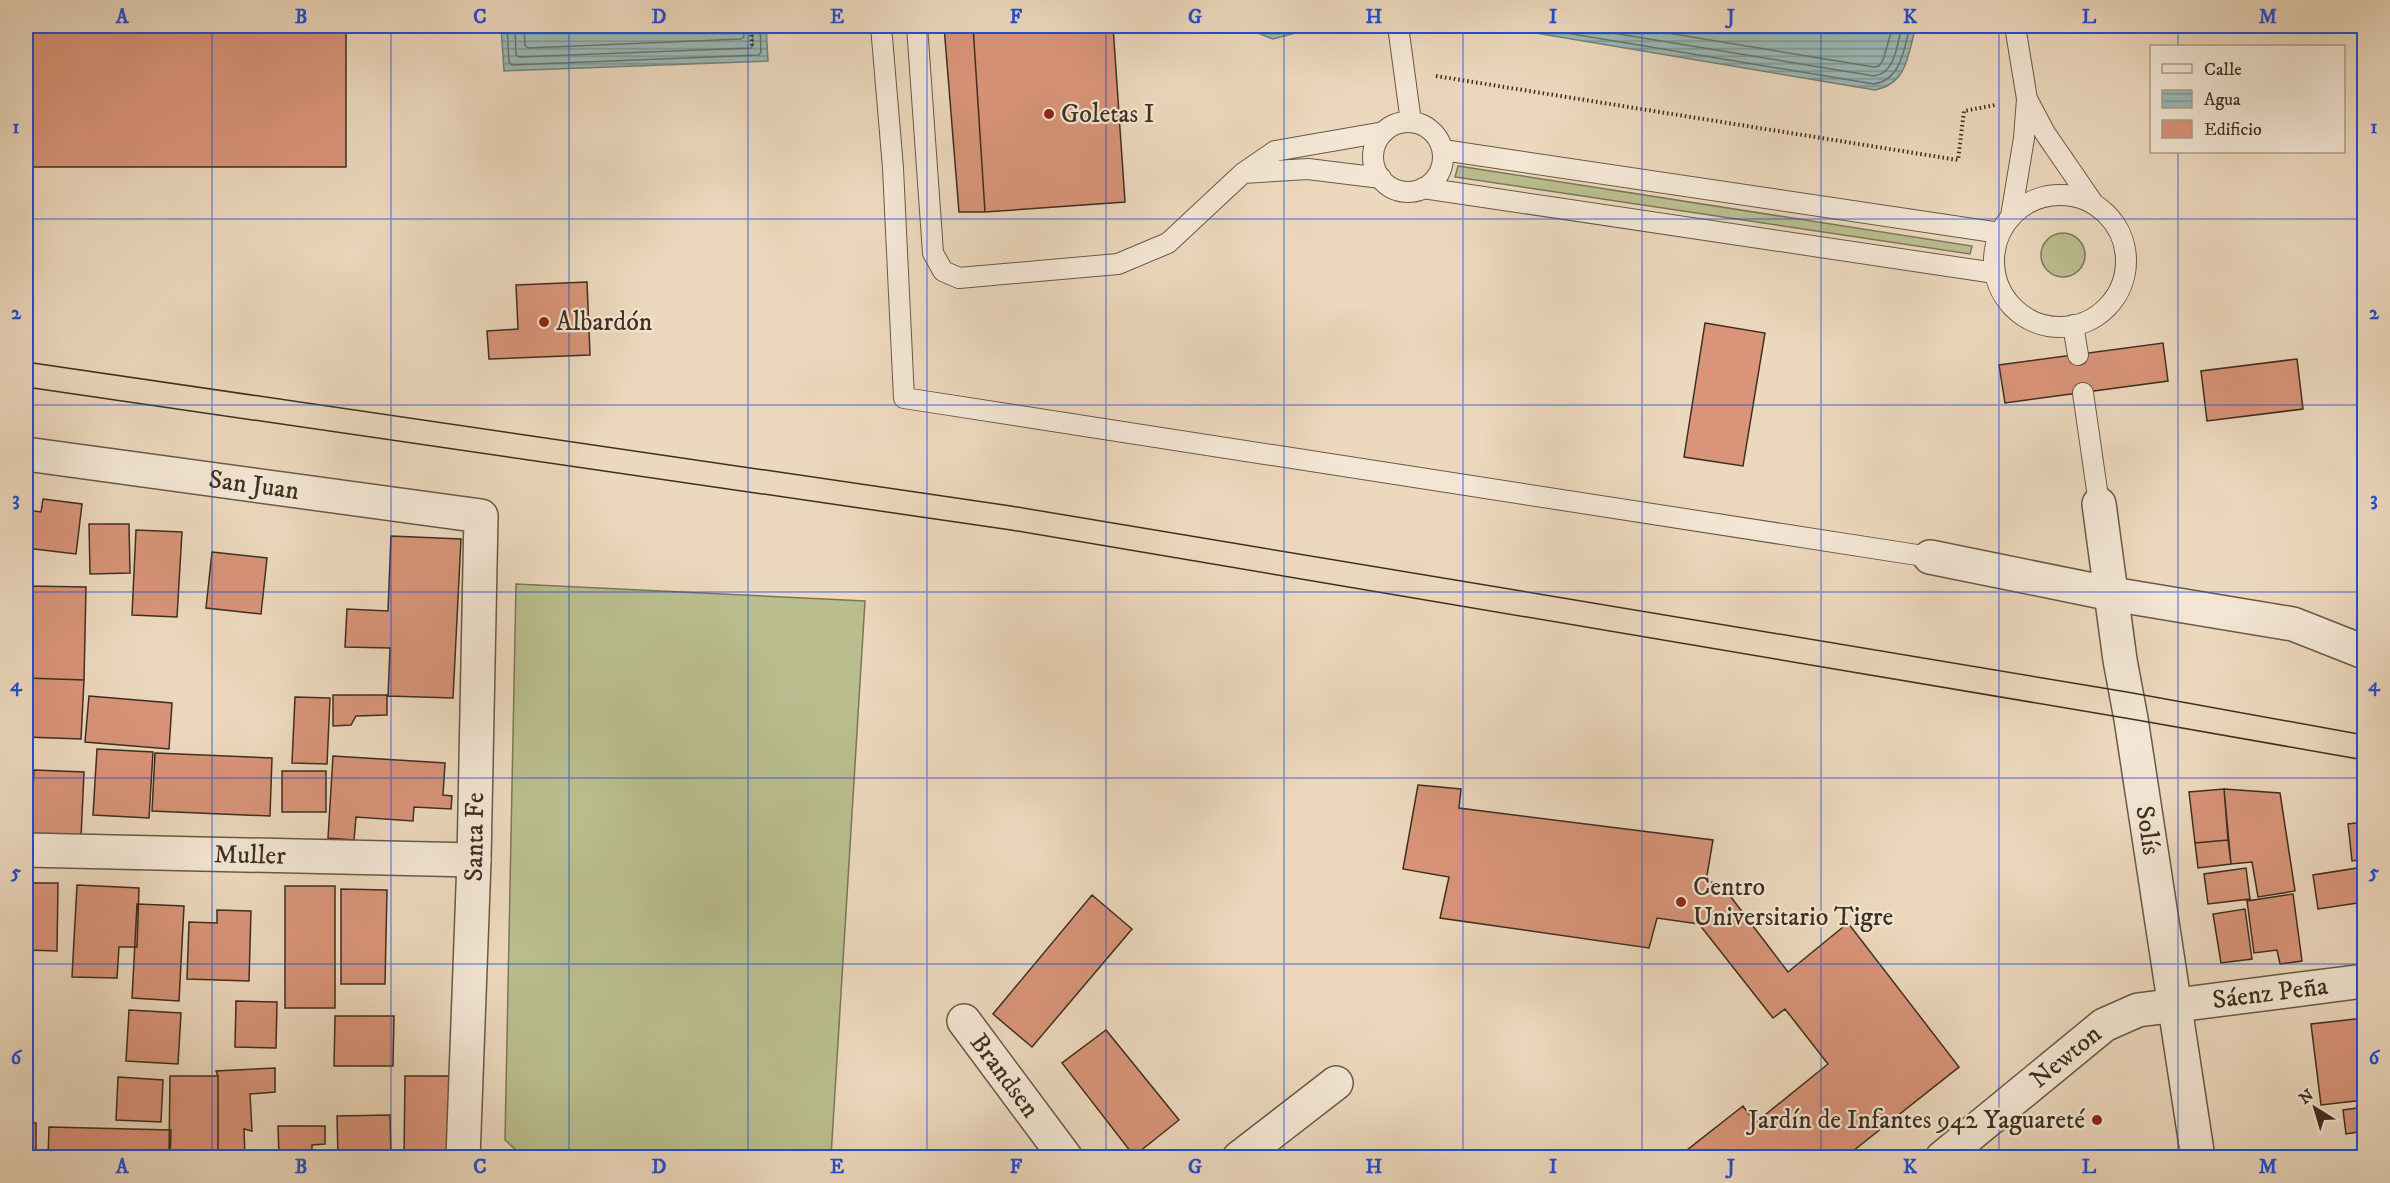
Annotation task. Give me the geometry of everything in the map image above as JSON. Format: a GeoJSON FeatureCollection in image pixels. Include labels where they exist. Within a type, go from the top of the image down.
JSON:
{"type":"FeatureCollection","features":[{"type":"Feature","properties":{"kind":"street","name":"San Juan"},"geometry":{"type":"LineString","coordinates":[[26,454],[481,516]]}},
{"type":"Feature","properties":{"kind":"street","name":"Solís"},"geometry":{"type":"LineString","coordinates":[[2099,504],[2120,660],[2130,710],[2198,1158]]}},
{"type":"Feature","properties":{"kind":"street","name":"Santa Fe"},"geometry":{"type":"LineString","coordinates":[[463,1158],[474,860],[481,516]]}},
{"type":"Feature","properties":{"kind":"street"},"geometry":{"type":"LineString","coordinates":[[1929,557],[2112,594],[2293,624],[2364,652]]}},
{"type":"Feature","properties":{"kind":"street","name":"Muller"},"geometry":{"type":"LineString","coordinates":[[26,850],[474,860]]}},
{"type":"Feature","properties":{"kind":"street","name":"Sáenz Peña"},"geometry":{"type":"LineString","coordinates":[[2175,1005],[2364,981]]}},
{"type":"Feature","properties":{"kind":"street","name":"Newton"},"geometry":{"type":"LineString","coordinates":[[1942,1158],[2104,1024],[2138,1010],[2175,1005]]}},
{"type":"Feature","properties":{"kind":"street","name":"Brandsen"},"geometry":{"type":"LineString","coordinates":[[964,1020],[1066,1158]]}},
{"type":"Feature","properties":{"kind":"street"},"geometry":{"type":"LineString","coordinates":[[1239,1158],[1336,1083]]}},
{"type":"Feature","properties":{"kind":"lane"},"geometry":{"type":"LineString","coordinates":[[881,26],[893,168],[904,398],[1929,557]]}},
{"type":"Feature","properties":{"kind":"lane"},"geometry":{"type":"LineString","coordinates":[[917,26],[933,253],[943,271],[958,278],[1118,264],[1168,243],[1243,173],[1275,151],[1384,132],[1400,123],[1422,124],[1439,140],[1443,150],[1443,162],[1432,182],[1412,191],[1390,186],[1381,178],[1375,168],[1374,157],[1376,145],[1384,132]]}},
{"type":"Feature","properties":{"kind":"lane"},"geometry":{"type":"LineString","coordinates":[[1398,26],[1412,122]]}},
{"type":"Feature","properties":{"kind":"lane"},"geometry":{"type":"LineString","coordinates":[[2011,216],[2024,138],[2027,99],[2015,26]]}},
{"type":"Feature","properties":{"kind":"lane"},"geometry":{"type":"LineString","coordinates":[[2027,99],[2045,133],[2092,203],[2110,218],[2122,237],[2126,259],[2122,282],[2111,302],[2095,317],[2073,326],[2051,326],[2031,320],[2014,309],[2001,292],[1995,273],[1994,253],[2000,233],[2011,216],[2027,203],[2048,195],[2071,196],[2092,203]]}},
{"type":"Feature","properties":{"kind":"lane"},"geometry":{"type":"LineString","coordinates":[[1443,150],[2000,233]]}},
{"type":"Feature","properties":{"kind":"lane"},"geometry":{"type":"LineString","coordinates":[[1243,173],[1308,169],[1381,178]]}},
{"type":"Feature","properties":{"kind":"lane"},"geometry":{"type":"LineString","coordinates":[[1423,188],[1995,273]]}},
{"type":"Feature","properties":{"kind":"lane"},"geometry":{"type":"LineString","coordinates":[[2073,326],[2078,355]]}},
{"type":"Feature","properties":{"kind":"lane"},"geometry":{"type":"LineString","coordinates":[[2083,393],[2099,504]]}},
{"type":"Feature","properties":{"kind":"path"},"geometry":{"type":"LineString","coordinates":[[751,26],[753,46]]}},
{"type":"Feature","properties":{"kind":"path"},"geometry":{"type":"LineString","coordinates":[[1405,71],[1958,160],[1964,111],[2027,99]]}},
{"type":"Feature","properties":{"kind":"green space"},"geometry":{"type":"Polygon","coordinates":[[[1458,166],[1972,246],[1970,254],[1455,177],[1458,166]]]}},
{"type":"Feature","properties":{"kind":"green space"},"geometry":{"type":"Polygon","coordinates":[[[2063,233],[2078,240],[2085,255],[2078,270],[2063,277],[2048,270],[2041,255],[2048,240],[2063,233]]]}},
{"type":"Feature","properties":{"kind":"green space"},"geometry":{"type":"Polygon","coordinates":[[[516,584],[865,601],[831,1157],[524,1157],[505,1140],[516,584]]]}},
{"type":"Feature","properties":{"kind":"water"},"geometry":{"type":"Polygon","coordinates":[[[501,26],[766,26],[768,61],[504,71],[501,26]]]}},
{"type":"Feature","properties":{"kind":"water"},"geometry":{"type":"Polygon","coordinates":[[[1247,26],[1305,26],[1303,31],[1273,39],[1250,30],[1247,26]]]}},
{"type":"Feature","properties":{"kind":"water"},"geometry":{"type":"Polygon","coordinates":[[[1494,26],[1916,26],[1905,66],[1900,74],[1886,87],[1875,90],[1494,26]]]}},
{"type":"Feature","properties":{"kind":"building"},"geometry":{"type":"Polygon","coordinates":[[[26,26],[397,26],[397,32],[346,32],[346,167],[26,167],[26,26]]]}},
{"type":"Feature","properties":{"kind":"building"},"geometry":{"type":"Polygon","coordinates":[[[944,26],[973,26],[985,212],[959,212],[944,26]]]}},
{"type":"Feature","properties":{"kind":"building","name":"Goletas I"},"geometry":{"type":"Polygon","coordinates":[[[973,26],[1113,26],[1125,202],[985,212],[973,26]]]}},
{"type":"Feature","properties":{"kind":"building"},"geometry":{"type":"Polygon","coordinates":[[[587,282],[590,355],[489,359],[487,331],[518,329],[516,285],[587,282]]]}},
{"type":"Feature","properties":{"kind":"building"},"geometry":{"type":"Polygon","coordinates":[[[1705,323],[1765,333],[1743,466],[1684,457],[1705,323]]]}},
{"type":"Feature","properties":{"kind":"building"},"geometry":{"type":"Polygon","coordinates":[[[2163,343],[2168,381],[2005,403],[1999,365],[2163,343]]]}},
{"type":"Feature","properties":{"kind":"building"},"geometry":{"type":"Polygon","coordinates":[[[2297,359],[2303,409],[2207,421],[2201,371],[2297,359]]]}},
{"type":"Feature","properties":{"kind":"building"},"geometry":{"type":"Polygon","coordinates":[[[43,499],[82,504],[76,554],[26,548],[26,510],[41,512],[43,499]]]}},
{"type":"Feature","properties":{"kind":"building"},"geometry":{"type":"Polygon","coordinates":[[[89,524],[129,524],[130,573],[90,574],[89,524]]]}},
{"type":"Feature","properties":{"kind":"building"},"geometry":{"type":"Polygon","coordinates":[[[136,530],[182,532],[177,617],[132,615],[136,530]]]}},
{"type":"Feature","properties":{"kind":"building"},"geometry":{"type":"Polygon","coordinates":[[[391,536],[461,539],[453,698],[388,696],[390,648],[345,647],[347,609],[388,611],[391,536]]]}},
{"type":"Feature","properties":{"kind":"building"},"geometry":{"type":"Polygon","coordinates":[[[212,552],[267,558],[261,614],[206,608],[212,552]]]}},
{"type":"Feature","properties":{"kind":"building"},"geometry":{"type":"Polygon","coordinates":[[[26,586],[86,587],[84,680],[26,678],[26,586]]]}},
{"type":"Feature","properties":{"kind":"building"},"geometry":{"type":"Polygon","coordinates":[[[26,678],[84,680],[81,739],[26,737],[26,678]]]}},
{"type":"Feature","properties":{"kind":"building"},"geometry":{"type":"Polygon","coordinates":[[[333,695],[387,695],[387,715],[356,716],[351,725],[333,726],[333,695]]]}},
{"type":"Feature","properties":{"kind":"building"},"geometry":{"type":"Polygon","coordinates":[[[89,696],[172,703],[169,749],[85,742],[89,696]]]}},
{"type":"Feature","properties":{"kind":"building"},"geometry":{"type":"Polygon","coordinates":[[[295,697],[330,698],[327,764],[292,763],[295,697]]]}},
{"type":"Feature","properties":{"kind":"building"},"geometry":{"type":"Polygon","coordinates":[[[97,749],[153,752],[149,818],[93,815],[97,749]]]}},
{"type":"Feature","properties":{"kind":"building"},"geometry":{"type":"Polygon","coordinates":[[[155,753],[272,758],[270,816],[152,811],[155,753]]]}},
{"type":"Feature","properties":{"kind":"building"},"geometry":{"type":"Polygon","coordinates":[[[333,756],[445,763],[443,795],[452,796],[451,809],[414,807],[413,821],[356,817],[354,840],[328,838],[333,756]]]}},
{"type":"Feature","properties":{"kind":"building"},"geometry":{"type":"Polygon","coordinates":[[[34,770],[84,772],[81,838],[26,835],[26,807],[32,807],[34,770]]]}},
{"type":"Feature","properties":{"kind":"building"},"geometry":{"type":"Polygon","coordinates":[[[282,771],[326,771],[326,812],[282,812],[282,771]]]}},
{"type":"Feature","properties":{"kind":"building"},"geometry":{"type":"Polygon","coordinates":[[[1418,785],[1461,789],[1459,808],[1713,840],[1706,881],[1721,884],[1788,972],[1848,923],[1959,1067],[1844,1158],[1685,1158],[1682,1154],[1743,1106],[1755,1123],[1828,1064],[1785,1009],[1773,1018],[1699,924],[1657,918],[1649,948],[1440,918],[1449,877],[1403,869],[1418,785]]]}},
{"type":"Feature","properties":{"kind":"building"},"geometry":{"type":"Polygon","coordinates":[[[2224,789],[2228,840],[2195,843],[2189,792],[2224,789]]]}},
{"type":"Feature","properties":{"kind":"building"},"geometry":{"type":"Polygon","coordinates":[[[2224,789],[2280,793],[2295,891],[2258,897],[2252,862],[2231,864],[2224,789]]]}},
{"type":"Feature","properties":{"kind":"building"},"geometry":{"type":"Polygon","coordinates":[[[2364,822],[2364,859],[2352,861],[2348,824],[2364,822]]]}},
{"type":"Feature","properties":{"kind":"building"},"geometry":{"type":"Polygon","coordinates":[[[2228,840],[2231,864],[2198,868],[2195,843],[2228,840]]]}},
{"type":"Feature","properties":{"kind":"building"},"geometry":{"type":"Polygon","coordinates":[[[2364,867],[2364,902],[2318,909],[2313,875],[2364,867]]]}},
{"type":"Feature","properties":{"kind":"building"},"geometry":{"type":"Polygon","coordinates":[[[2246,868],[2250,899],[2208,904],[2204,874],[2246,868]]]}},
{"type":"Feature","properties":{"kind":"building"},"geometry":{"type":"Polygon","coordinates":[[[26,883],[58,883],[57,951],[26,950],[26,883]]]}},
{"type":"Feature","properties":{"kind":"building"},"geometry":{"type":"Polygon","coordinates":[[[77,885],[139,888],[137,947],[119,947],[117,978],[72,977],[77,885]]]}},
{"type":"Feature","properties":{"kind":"building"},"geometry":{"type":"Polygon","coordinates":[[[285,886],[335,886],[335,1008],[285,1008],[285,886]]]}},
{"type":"Feature","properties":{"kind":"building"},"geometry":{"type":"Polygon","coordinates":[[[341,889],[387,890],[385,984],[341,984],[341,889]]]}},
{"type":"Feature","properties":{"kind":"building"},"geometry":{"type":"Polygon","coordinates":[[[2293,894],[2302,961],[2280,964],[2277,950],[2254,953],[2247,901],[2293,894]]]}},
{"type":"Feature","properties":{"kind":"building"},"geometry":{"type":"Polygon","coordinates":[[[1092,895],[1132,929],[1032,1047],[993,1014],[1092,895]]]}},
{"type":"Feature","properties":{"kind":"building"},"geometry":{"type":"Polygon","coordinates":[[[137,904],[184,906],[179,1001],[132,998],[137,904]]]}},
{"type":"Feature","properties":{"kind":"building"},"geometry":{"type":"Polygon","coordinates":[[[2245,909],[2252,959],[2221,963],[2213,914],[2245,909]]]}},
{"type":"Feature","properties":{"kind":"building"},"geometry":{"type":"Polygon","coordinates":[[[217,910],[251,911],[249,981],[187,979],[189,922],[217,923],[217,910]]]}},
{"type":"Feature","properties":{"kind":"building"},"geometry":{"type":"Polygon","coordinates":[[[236,1001],[277,1002],[276,1048],[235,1047],[236,1001]]]}},
{"type":"Feature","properties":{"kind":"building"},"geometry":{"type":"Polygon","coordinates":[[[129,1010],[181,1013],[178,1064],[126,1061],[129,1010]]]}},
{"type":"Feature","properties":{"kind":"building"},"geometry":{"type":"Polygon","coordinates":[[[335,1016],[394,1016],[393,1066],[334,1066],[335,1016]]]}},
{"type":"Feature","properties":{"kind":"building"},"geometry":{"type":"Polygon","coordinates":[[[2364,1018],[2364,1100],[2321,1105],[2311,1024],[2364,1018]]]}},
{"type":"Feature","properties":{"kind":"building"},"geometry":{"type":"Polygon","coordinates":[[[1106,1030],[1179,1120],[1134,1156],[1062,1063],[1106,1030]]]}},
{"type":"Feature","properties":{"kind":"building"},"geometry":{"type":"Polygon","coordinates":[[[275,1068],[275,1092],[250,1094],[252,1131],[244,1129],[245,1158],[218,1158],[218,1076],[216,1071],[275,1068]]]}},
{"type":"Feature","properties":{"kind":"building"},"geometry":{"type":"Polygon","coordinates":[[[170,1076],[218,1076],[218,1158],[169,1158],[170,1076]]]}},
{"type":"Feature","properties":{"kind":"building"},"geometry":{"type":"Polygon","coordinates":[[[405,1076],[453,1076],[452,1158],[404,1158],[405,1076]]]}},
{"type":"Feature","properties":{"kind":"building"},"geometry":{"type":"Polygon","coordinates":[[[118,1077],[163,1080],[161,1122],[116,1120],[118,1077]]]}},
{"type":"Feature","properties":{"kind":"building"},"geometry":{"type":"Polygon","coordinates":[[[2364,1107],[2364,1131],[2346,1134],[2343,1110],[2364,1107]]]}},
{"type":"Feature","properties":{"kind":"building"},"geometry":{"type":"Polygon","coordinates":[[[390,1115],[391,1158],[338,1158],[337,1116],[390,1115]]]}},
{"type":"Feature","properties":{"kind":"building"},"geometry":{"type":"Polygon","coordinates":[[[26,1123],[36,1123],[36,1158],[26,1158],[26,1123]]]}},
{"type":"Feature","properties":{"kind":"building"},"geometry":{"type":"Polygon","coordinates":[[[278,1126],[325,1126],[325,1144],[312,1145],[312,1158],[279,1158],[278,1126]]]}},
{"type":"Feature","properties":{"kind":"building"},"geometry":{"type":"Polygon","coordinates":[[[49,1127],[171,1130],[170,1158],[48,1158],[49,1127]]]}},
{"type":"Feature","properties":{"kind":"tram line"},"geometry":{"type":"LineString","coordinates":[[26,362],[1011,506],[2127,692],[2364,735]]}},
{"type":"Feature","properties":{"kind":"tram line"},"geometry":{"type":"LineString","coordinates":[[26,387],[1011,530],[2364,760]]}},
{"type":"Feature","properties":{"kind":"place","name":"Goletas I"},"geometry":{"type":"Point","coordinates":[1049,114]}},
{"type":"Feature","properties":{"kind":"place","name":"Albardón"},"geometry":{"type":"Point","coordinates":[544,322]}},
{"type":"Feature","properties":{"kind":"place","name":"Centro Universitario Tigre"},"geometry":{"type":"Point","coordinates":[1681,902]}},
{"type":"Feature","properties":{"kind":"place","name":"Jardín de Infantes 942 Yaguareté"},"geometry":{"type":"Point","coordinates":[2097,1120]}}]}
